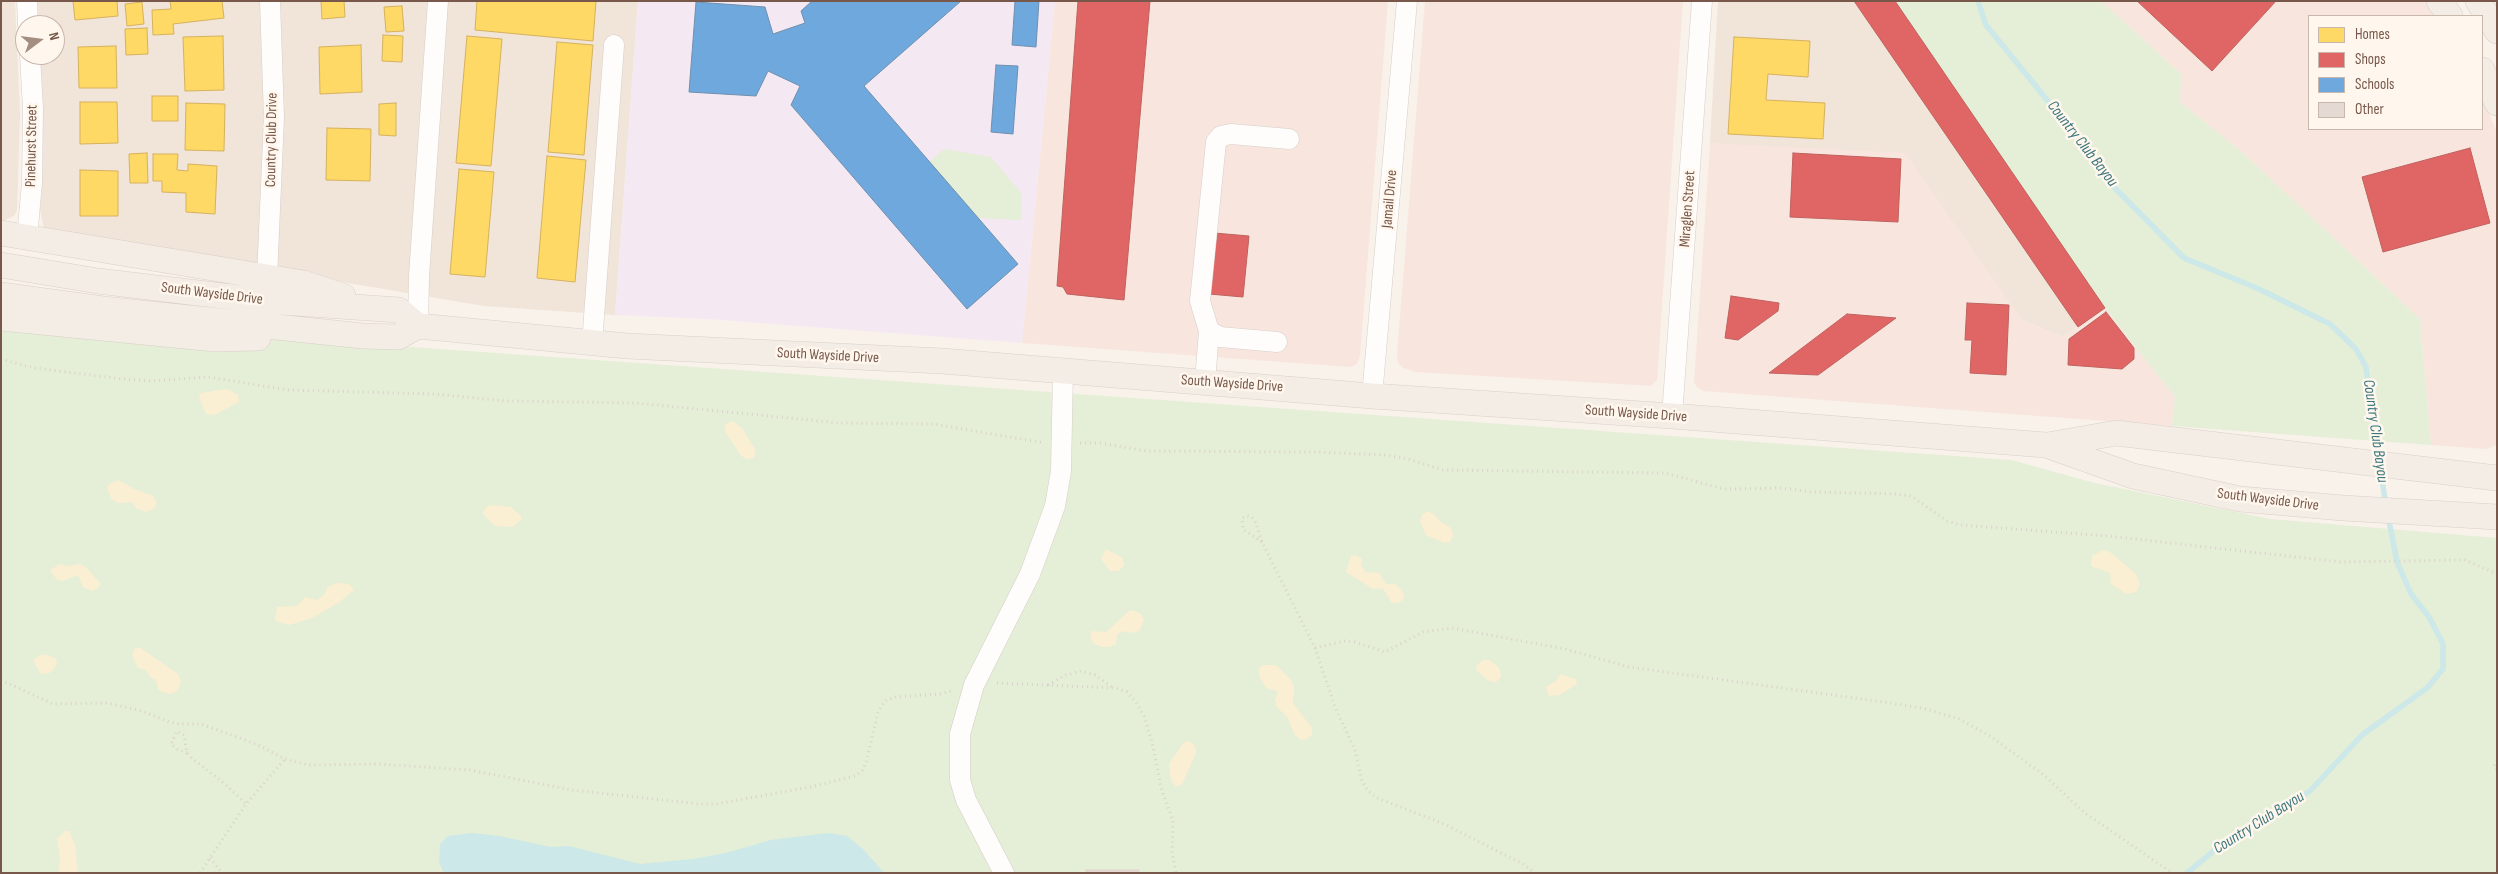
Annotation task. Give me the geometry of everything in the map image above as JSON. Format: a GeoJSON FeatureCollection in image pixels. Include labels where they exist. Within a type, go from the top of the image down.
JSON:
{"type":"FeatureCollection","features":[{"type":"Feature","properties":{"kind":"main road"},"geometry":{"type":"LineString","coordinates":[[2439,1],[2449,15]]}},
{"type":"Feature","properties":{"kind":"main road"},"geometry":{"type":"LineString","coordinates":[[2478,1],[2497,31]]}},
{"type":"Feature","properties":{"kind":"main road"},"geometry":{"type":"LineString","coordinates":[[2483,72],[2496,94]]}},
{"type":"Feature","properties":{"kind":"main road"},"geometry":{"type":"LineString","coordinates":[[1,233],[303,283],[379,308]]}},
{"type":"Feature","properties":{"kind":"main road","name":"South Wayside Drive"},"geometry":{"type":"LineString","coordinates":[[1,265],[98,281],[246,298],[399,310],[418,326],[592,344],[942,361],[1372,396],[1672,416],[2046,445],[2116,433],[2497,478]]}},
{"type":"Feature","properties":{"kind":"main road","name":"South Wayside Drive"},"geometry":{"type":"LineString","coordinates":[[1,295],[103,309],[363,336],[398,337],[418,326]]}},
{"type":"Feature","properties":{"kind":"main road"},"geometry":{"type":"LineString","coordinates":[[1,318],[215,339],[363,336]]}},
{"type":"Feature","properties":{"kind":"main road","name":"South Wayside Drive"},"geometry":{"type":"LineString","coordinates":[[2046,445],[2132,476],[2230,497],[2343,508],[2497,517]]}},
{"type":"Feature","properties":{"kind":"street"},"geometry":{"type":"LineString","coordinates":[[27,1],[28,15]]}},
{"type":"Feature","properties":{"kind":"street","name":"Country Club Drive"},"geometry":{"type":"LineString","coordinates":[[267,278],[274,117],[270,1]]}},
{"type":"Feature","properties":{"kind":"street"},"geometry":{"type":"LineString","coordinates":[[418,326],[419,276],[438,1]]}},
{"type":"Feature","properties":{"kind":"street","name":"Jamail Drive"},"geometry":{"type":"LineString","coordinates":[[1372,396],[1407,1]]}},
{"type":"Feature","properties":{"kind":"street","name":"Miraglen Street"},"geometry":{"type":"LineString","coordinates":[[1672,416],[1702,1]]}},
{"type":"Feature","properties":{"kind":"street"},"geometry":{"type":"LineString","coordinates":[[592,344],[614,45]]}},
{"type":"Feature","properties":{"kind":"street","name":"Pinehurst Street"},"geometry":{"type":"LineString","coordinates":[[27,238],[32,183],[33,109],[31,65]]}},
{"type":"Feature","properties":{"kind":"street"},"geometry":{"type":"LineString","coordinates":[[1205,382],[1209,331],[1200,301],[1216,142],[1222,136],[1231,134],[1288,138]]}},
{"type":"Feature","properties":{"kind":"street"},"geometry":{"type":"LineString","coordinates":[[1209,331],[1220,337],[1277,342]]}},
{"type":"Feature","properties":{"kind":"street"},"geometry":{"type":"LineString","coordinates":[[1004,873],[966,800],[960,780],[960,734],[974,685],[1018,600],[1044,540],[1055,506],[1061,471],[1063,371]]}},
{"type":"Feature","properties":{"kind":"path"},"geometry":{"type":"LineString","coordinates":[[1,358],[34,368],[123,379],[150,381],[208,377],[288,390],[353,390],[507,401],[636,403],[840,423],[934,424],[1061,444],[1100,443],[1146,451],[1313,452],[1385,455],[1408,459],[1443,470],[1665,473],[1724,489],[1782,488],[1812,492],[1911,496],[1947,521],[1961,526],[2108,536],[2341,562],[2465,560],[2497,574]]}},
{"type":"Feature","properties":{"kind":"path"},"geometry":{"type":"LineString","coordinates":[[1262,542],[1243,528],[1240,523],[1242,518],[1252,517],[1262,542],[1315,648],[1335,707],[1355,750],[1362,781],[1368,791],[1377,798],[1442,823],[1523,864],[1535,873]]}},
{"type":"Feature","properties":{"kind":"path"},"geometry":{"type":"LineString","coordinates":[[1315,648],[1328,643],[1344,641],[1355,642],[1385,652],[1423,632],[1452,628],[1565,650],[1629,667],[1926,709],[1959,719],[1990,736],[2045,776],[2085,813],[2172,873]]}},
{"type":"Feature","properties":{"kind":"path"},"geometry":{"type":"LineString","coordinates":[[1048,686],[1066,676],[1081,671],[1094,675],[1106,684],[1127,692],[1136,702],[1144,716],[1152,742],[1162,791],[1173,821],[1172,853],[1176,873]]}},
{"type":"Feature","properties":{"kind":"path"},"geometry":{"type":"LineString","coordinates":[[1,680],[53,704],[108,703],[180,724],[201,724],[256,744],[285,759],[320,766],[378,764],[470,770],[593,793],[698,804],[716,804],[830,784],[855,776],[862,771],[866,763],[878,712],[885,701],[895,697],[940,694],[974,685],[995,683],[1115,688]]}},
{"type":"Feature","properties":{"kind":"path"},"geometry":{"type":"LineString","coordinates":[[180,724],[180,731],[184,735],[187,752]]}},
{"type":"Feature","properties":{"kind":"path"},"geometry":{"type":"LineString","coordinates":[[180,731],[174,734],[171,744],[178,750],[187,752],[246,804]]}},
{"type":"Feature","properties":{"kind":"path"},"geometry":{"type":"LineString","coordinates":[[200,873],[246,804],[285,759]]}},
{"type":"Feature","properties":{"kind":"path"},"geometry":{"type":"LineString","coordinates":[[2497,760],[2494,766],[2497,770]]}},
{"type":"Feature","properties":{"kind":"path"},"geometry":{"type":"LineString","coordinates":[[210,858],[222,873]]}},
{"type":"Feature","properties":{"kind":"shaded area"},"geometry":{"type":"Polygon","coordinates":[[[1,1],[15,1],[15,65],[18,65],[20,115],[17,210],[14,216],[1,222],[1,1]]]}},
{"type":"Feature","properties":{"kind":"shaded area"},"geometry":{"type":"Polygon","coordinates":[[[37,1],[638,1],[615,315],[484,306],[230,263],[44,228],[40,210],[43,156],[40,65],[65,65],[65,15],[38,15],[37,1]]]}},
{"type":"Feature","properties":{"kind":"shaded area"},"geometry":{"type":"Polygon","coordinates":[[[638,1],[1055,1],[1022,343],[708,319],[615,315],[638,1]]]}},
{"type":"Feature","properties":{"kind":"shaded area"},"geometry":{"type":"Polygon","coordinates":[[[1055,1],[1388,1],[1360,356],[1357,364],[1350,367],[1022,343],[1055,1]]]}},
{"type":"Feature","properties":{"kind":"shaded area"},"geometry":{"type":"Polygon","coordinates":[[[1425,1],[1683,1],[1657,380],[1651,386],[1416,372],[1403,368],[1398,363],[1397,355],[1425,1]]]}},
{"type":"Feature","properties":{"kind":"shaded area"},"geometry":{"type":"Polygon","coordinates":[[[1718,1],[1895,1],[2105,308],[2062,337],[2022,320],[1710,143],[1718,1]]]}},
{"type":"Feature","properties":{"kind":"shaded area"},"geometry":{"type":"Polygon","coordinates":[[[2101,1],[2425,1],[2435,15],[2308,15],[2308,130],[2483,130],[2483,98],[2497,132],[2497,445],[2485,449],[2431,445],[2420,319],[2244,154],[2180,102],[2181,74],[2101,1]]]}},
{"type":"Feature","properties":{"kind":"shaded area"},"geometry":{"type":"Polygon","coordinates":[[[1710,143],[1905,153],[2022,320],[2062,337],[2105,308],[2175,397],[2172,426],[1703,391],[1698,388],[1694,383],[1710,143]]]}},
{"type":"Feature","properties":{"kind":"green space"},"geometry":{"type":"Polygon","coordinates":[[[1895,1],[2102,2],[2181,74],[2180,102],[2244,154],[2420,319],[2431,445],[2172,426],[2175,397],[2105,308],[1895,1]]]}},
{"type":"Feature","properties":{"kind":"green space"},"geometry":{"type":"Polygon","coordinates":[[[944,149],[991,157],[1022,194],[1021,220],[978,218],[929,162],[944,149]]]}},
{"type":"Feature","properties":{"kind":"green space"},"geometry":{"type":"Polygon","coordinates":[[[1,318],[2011,460],[2095,483],[2270,519],[2497,538],[2497,873],[1,873],[1,318]]]}},
{"type":"Feature","properties":{"kind":"sand"},"geometry":{"type":"Polygon","coordinates":[[[227,389],[238,395],[239,402],[214,415],[206,414],[199,398],[201,393],[227,389]]]}},
{"type":"Feature","properties":{"kind":"sand"},"geometry":{"type":"Polygon","coordinates":[[[732,421],[742,428],[754,448],[756,454],[753,458],[747,459],[741,456],[724,430],[726,424],[732,421]]]}},
{"type":"Feature","properties":{"kind":"sand"},"geometry":{"type":"Polygon","coordinates":[[[118,480],[134,489],[153,496],[157,502],[155,508],[146,512],[136,508],[132,502],[118,503],[111,499],[107,486],[118,480]]]}},
{"type":"Feature","properties":{"kind":"sand"},"geometry":{"type":"Polygon","coordinates":[[[491,505],[511,507],[521,516],[521,520],[513,527],[495,526],[483,514],[485,508],[491,505]]]}},
{"type":"Feature","properties":{"kind":"sand"},"geometry":{"type":"Polygon","coordinates":[[[1427,511],[1434,514],[1440,521],[1451,528],[1453,535],[1450,542],[1444,543],[1426,535],[1420,521],[1422,515],[1427,511]]]}},
{"type":"Feature","properties":{"kind":"sand"},"geometry":{"type":"Polygon","coordinates":[[[1106,549],[1123,558],[1124,565],[1119,571],[1110,571],[1101,559],[1106,549]]]}},
{"type":"Feature","properties":{"kind":"sand"},"geometry":{"type":"Polygon","coordinates":[[[2103,550],[2110,552],[2136,574],[2140,584],[2136,592],[2126,594],[2111,584],[2110,573],[2091,566],[2092,556],[2103,550]]]}},
{"type":"Feature","properties":{"kind":"sand"},"geometry":{"type":"Polygon","coordinates":[[[1355,555],[1362,559],[1361,565],[1365,572],[1379,573],[1386,584],[1395,584],[1401,589],[1404,596],[1403,600],[1398,603],[1391,602],[1383,588],[1373,589],[1346,572],[1351,556],[1355,555]]]}},
{"type":"Feature","properties":{"kind":"sand"},"geometry":{"type":"Polygon","coordinates":[[[60,564],[69,566],[79,564],[86,567],[100,583],[98,589],[92,591],[83,587],[79,577],[75,576],[62,581],[57,580],[50,570],[60,564]]]}},
{"type":"Feature","properties":{"kind":"sand"},"geometry":{"type":"Polygon","coordinates":[[[336,583],[349,584],[354,590],[338,603],[312,618],[289,625],[275,621],[277,607],[297,606],[305,597],[317,600],[324,595],[328,587],[336,583]]]}},
{"type":"Feature","properties":{"kind":"sand"},"geometry":{"type":"Polygon","coordinates":[[[1130,610],[1138,612],[1144,619],[1140,630],[1135,633],[1122,631],[1117,635],[1116,644],[1109,647],[1101,647],[1093,643],[1090,636],[1091,631],[1106,632],[1130,610]]]}},
{"type":"Feature","properties":{"kind":"sand"},"geometry":{"type":"Polygon","coordinates":[[[139,647],[178,674],[181,682],[177,691],[170,694],[162,692],[158,689],[156,680],[150,677],[146,670],[138,668],[132,655],[134,649],[139,647]]]}},
{"type":"Feature","properties":{"kind":"sand"},"geometry":{"type":"Polygon","coordinates":[[[41,655],[55,658],[57,663],[53,671],[47,674],[40,673],[33,660],[41,655]]]}},
{"type":"Feature","properties":{"kind":"sand"},"geometry":{"type":"Polygon","coordinates":[[[1483,660],[1490,660],[1500,669],[1501,677],[1496,682],[1489,681],[1477,671],[1476,666],[1483,660]]]}},
{"type":"Feature","properties":{"kind":"sand"},"geometry":{"type":"Polygon","coordinates":[[[1263,665],[1276,665],[1292,681],[1294,688],[1293,703],[1312,728],[1312,735],[1307,739],[1301,740],[1295,735],[1287,717],[1277,707],[1275,700],[1278,691],[1266,688],[1259,676],[1259,668],[1263,665]]]}},
{"type":"Feature","properties":{"kind":"sand"},"geometry":{"type":"Polygon","coordinates":[[[1560,674],[1576,679],[1577,684],[1560,695],[1549,696],[1546,687],[1556,681],[1560,674]]]}},
{"type":"Feature","properties":{"kind":"sand"},"geometry":{"type":"Polygon","coordinates":[[[1189,741],[1195,746],[1196,753],[1182,784],[1176,787],[1171,780],[1169,764],[1184,742],[1189,741]]]}},
{"type":"Feature","properties":{"kind":"sand"},"geometry":{"type":"Polygon","coordinates":[[[65,831],[69,831],[75,844],[78,873],[58,873],[60,858],[57,839],[65,831]]]}},
{"type":"Feature","properties":{"kind":"water"},"geometry":{"type":"Polygon","coordinates":[[[472,833],[499,836],[551,847],[569,846],[640,864],[693,859],[726,853],[771,840],[828,833],[847,836],[864,850],[884,873],[444,873],[439,862],[440,844],[448,836],[472,833]]]}},
{"type":"Feature","properties":{"kind":"building: Homes"},"geometry":{"type":"Polygon","coordinates":[[[73,1],[117,1],[118,16],[75,20],[73,1]]]}},
{"type":"Feature","properties":{"kind":"building: Homes"},"geometry":{"type":"Polygon","coordinates":[[[170,1],[222,1],[224,18],[173,24],[174,34],[153,35],[152,10],[171,9],[170,1]]]}},
{"type":"Feature","properties":{"kind":"building: Homes"},"geometry":{"type":"Polygon","coordinates":[[[321,1],[344,1],[345,17],[322,19],[321,1]]]}},
{"type":"Feature","properties":{"kind":"building: Homes"},"geometry":{"type":"Polygon","coordinates":[[[477,1],[596,1],[593,41],[475,30],[477,1]]]}},
{"type":"Feature","properties":{"kind":"building: Homes"},"geometry":{"type":"Polygon","coordinates":[[[142,2],[144,24],[127,26],[125,4],[142,2]]]}},
{"type":"Feature","properties":{"kind":"building: Homes"},"geometry":{"type":"Polygon","coordinates":[[[402,6],[404,31],[386,32],[384,7],[402,6]]]}},
{"type":"Feature","properties":{"kind":"building: Homes"},"geometry":{"type":"Polygon","coordinates":[[[147,28],[148,54],[126,55],[125,29],[147,28]]]}},
{"type":"Feature","properties":{"kind":"building: Homes"},"geometry":{"type":"Polygon","coordinates":[[[383,35],[403,36],[402,62],[382,61],[383,35]]]}},
{"type":"Feature","properties":{"kind":"building: Homes"},"geometry":{"type":"Polygon","coordinates":[[[223,36],[224,90],[185,91],[183,37],[223,36]]]}},
{"type":"Feature","properties":{"kind":"building: Homes"},"geometry":{"type":"Polygon","coordinates":[[[467,36],[502,39],[491,166],[456,163],[467,36]]]}},
{"type":"Feature","properties":{"kind":"building: Homes"},"geometry":{"type":"Polygon","coordinates":[[[1734,37],[1810,41],[1808,77],[1768,74],[1766,100],[1825,103],[1823,139],[1728,134],[1734,37]]]}},
{"type":"Feature","properties":{"kind":"building: Homes"},"geometry":{"type":"Polygon","coordinates":[[[557,42],[593,45],[584,155],[548,152],[557,42]]]}},
{"type":"Feature","properties":{"kind":"building: Homes"},"geometry":{"type":"Polygon","coordinates":[[[361,45],[362,92],[320,94],[319,47],[361,45]]]}},
{"type":"Feature","properties":{"kind":"building: Homes"},"geometry":{"type":"Polygon","coordinates":[[[116,46],[117,88],[79,88],[78,47],[116,46]]]}},
{"type":"Feature","properties":{"kind":"building: Homes"},"geometry":{"type":"Polygon","coordinates":[[[152,96],[178,96],[178,121],[152,121],[152,96]]]}},
{"type":"Feature","properties":{"kind":"building: Homes"},"geometry":{"type":"Polygon","coordinates":[[[80,102],[117,102],[118,143],[80,144],[80,102]]]}},
{"type":"Feature","properties":{"kind":"building: Homes"},"geometry":{"type":"Polygon","coordinates":[[[186,103],[225,104],[224,151],[185,150],[186,103]]]}},
{"type":"Feature","properties":{"kind":"building: Homes"},"geometry":{"type":"Polygon","coordinates":[[[396,103],[396,136],[379,135],[379,104],[396,103]]]}},
{"type":"Feature","properties":{"kind":"building: Homes"},"geometry":{"type":"Polygon","coordinates":[[[327,128],[371,129],[370,181],[326,180],[327,128]]]}},
{"type":"Feature","properties":{"kind":"building: Homes"},"geometry":{"type":"Polygon","coordinates":[[[147,153],[148,183],[130,183],[129,154],[147,153]]]}},
{"type":"Feature","properties":{"kind":"building: Homes"},"geometry":{"type":"Polygon","coordinates":[[[153,154],[178,154],[177,170],[188,171],[188,164],[217,166],[215,214],[186,212],[186,193],[162,192],[162,181],[153,181],[153,154]]]}},
{"type":"Feature","properties":{"kind":"building: Homes"},"geometry":{"type":"Polygon","coordinates":[[[547,156],[586,160],[575,282],[537,278],[547,156]]]}},
{"type":"Feature","properties":{"kind":"building: Homes"},"geometry":{"type":"Polygon","coordinates":[[[459,169],[494,172],[485,277],[450,274],[459,169]]]}},
{"type":"Feature","properties":{"kind":"building: Homes"},"geometry":{"type":"Polygon","coordinates":[[[80,170],[118,171],[118,216],[80,216],[80,170]]]}},
{"type":"Feature","properties":{"kind":"building: Shops"},"geometry":{"type":"Polygon","coordinates":[[[1078,1],[1150,1],[1124,300],[1067,294],[1063,287],[1057,286],[1078,1]]]}},
{"type":"Feature","properties":{"kind":"building: Shops"},"geometry":{"type":"Polygon","coordinates":[[[1854,1],[1895,1],[2105,308],[2078,327],[1854,1]]]}},
{"type":"Feature","properties":{"kind":"building: Shops"},"geometry":{"type":"Polygon","coordinates":[[[2137,1],[2276,1],[2212,71],[2137,1]]]}},
{"type":"Feature","properties":{"kind":"building: Shops"},"geometry":{"type":"Polygon","coordinates":[[[2470,148],[2490,223],[2383,252],[2362,177],[2470,148]]]}},
{"type":"Feature","properties":{"kind":"building: Shops"},"geometry":{"type":"Polygon","coordinates":[[[1793,153],[1901,159],[1898,222],[1790,217],[1793,153]]]}},
{"type":"Feature","properties":{"kind":"building: Shops"},"geometry":{"type":"Polygon","coordinates":[[[1214,233],[1249,236],[1243,297],[1209,294],[1214,233]]]}},
{"type":"Feature","properties":{"kind":"building: Shops"},"geometry":{"type":"Polygon","coordinates":[[[1731,296],[1779,303],[1778,311],[1738,340],[1725,338],[1731,296]]]}},
{"type":"Feature","properties":{"kind":"building: Shops"},"geometry":{"type":"Polygon","coordinates":[[[1967,303],[2009,305],[2006,375],[1970,373],[1972,340],[1965,340],[1967,303]]]}},
{"type":"Feature","properties":{"kind":"building: Shops"},"geometry":{"type":"Polygon","coordinates":[[[2106,312],[2134,348],[2134,359],[2122,369],[2068,365],[2069,339],[2106,312]]]}},
{"type":"Feature","properties":{"kind":"building: Shops"},"geometry":{"type":"Polygon","coordinates":[[[1847,314],[1896,318],[1818,375],[1769,373],[1847,314]]]}},
{"type":"Feature","properties":{"kind":"building: Schools"},"geometry":{"type":"Polygon","coordinates":[[[812,1],[961,1],[864,86],[1018,264],[967,309],[791,105],[800,86],[768,71],[756,96],[689,92],[696,2],[765,7],[773,34],[805,23],[801,11],[812,1]]]}},
{"type":"Feature","properties":{"kind":"building: Schools"},"geometry":{"type":"Polygon","coordinates":[[[1015,1],[1039,1],[1036,47],[1012,45],[1015,1]]]}},
{"type":"Feature","properties":{"kind":"building: Schools"},"geometry":{"type":"Polygon","coordinates":[[[996,65],[1018,66],[1013,134],[991,132],[996,65]]]}},
{"type":"Feature","properties":{"kind":"building: Other"},"geometry":{"type":"Polygon","coordinates":[[[1086,870],[1139,870],[1139,873],[1086,873],[1086,870]]]}},
{"type":"Feature","properties":{"kind":"waterway","name":"Country Club Bayou"},"geometry":{"type":"LineString","coordinates":[[1978,1],[1986,25],[2074,133],[2104,177],[2184,258],[2259,289],[2330,324],[2356,349],[2366,367],[2378,458]]}},
{"type":"Feature","properties":{"kind":"waterway","name":"Country Club Bayou"},"geometry":{"type":"LineString","coordinates":[[2380,469],[2386,505]]}},
{"type":"Feature","properties":{"kind":"waterway","name":"Country Club Bayou"},"geometry":{"type":"LineString","coordinates":[[2187,873],[2222,844],[2251,829],[2310,791],[2362,735],[2427,688],[2443,669],[2443,644],[2429,617],[2411,594],[2397,562],[2388,516]]}}]}
